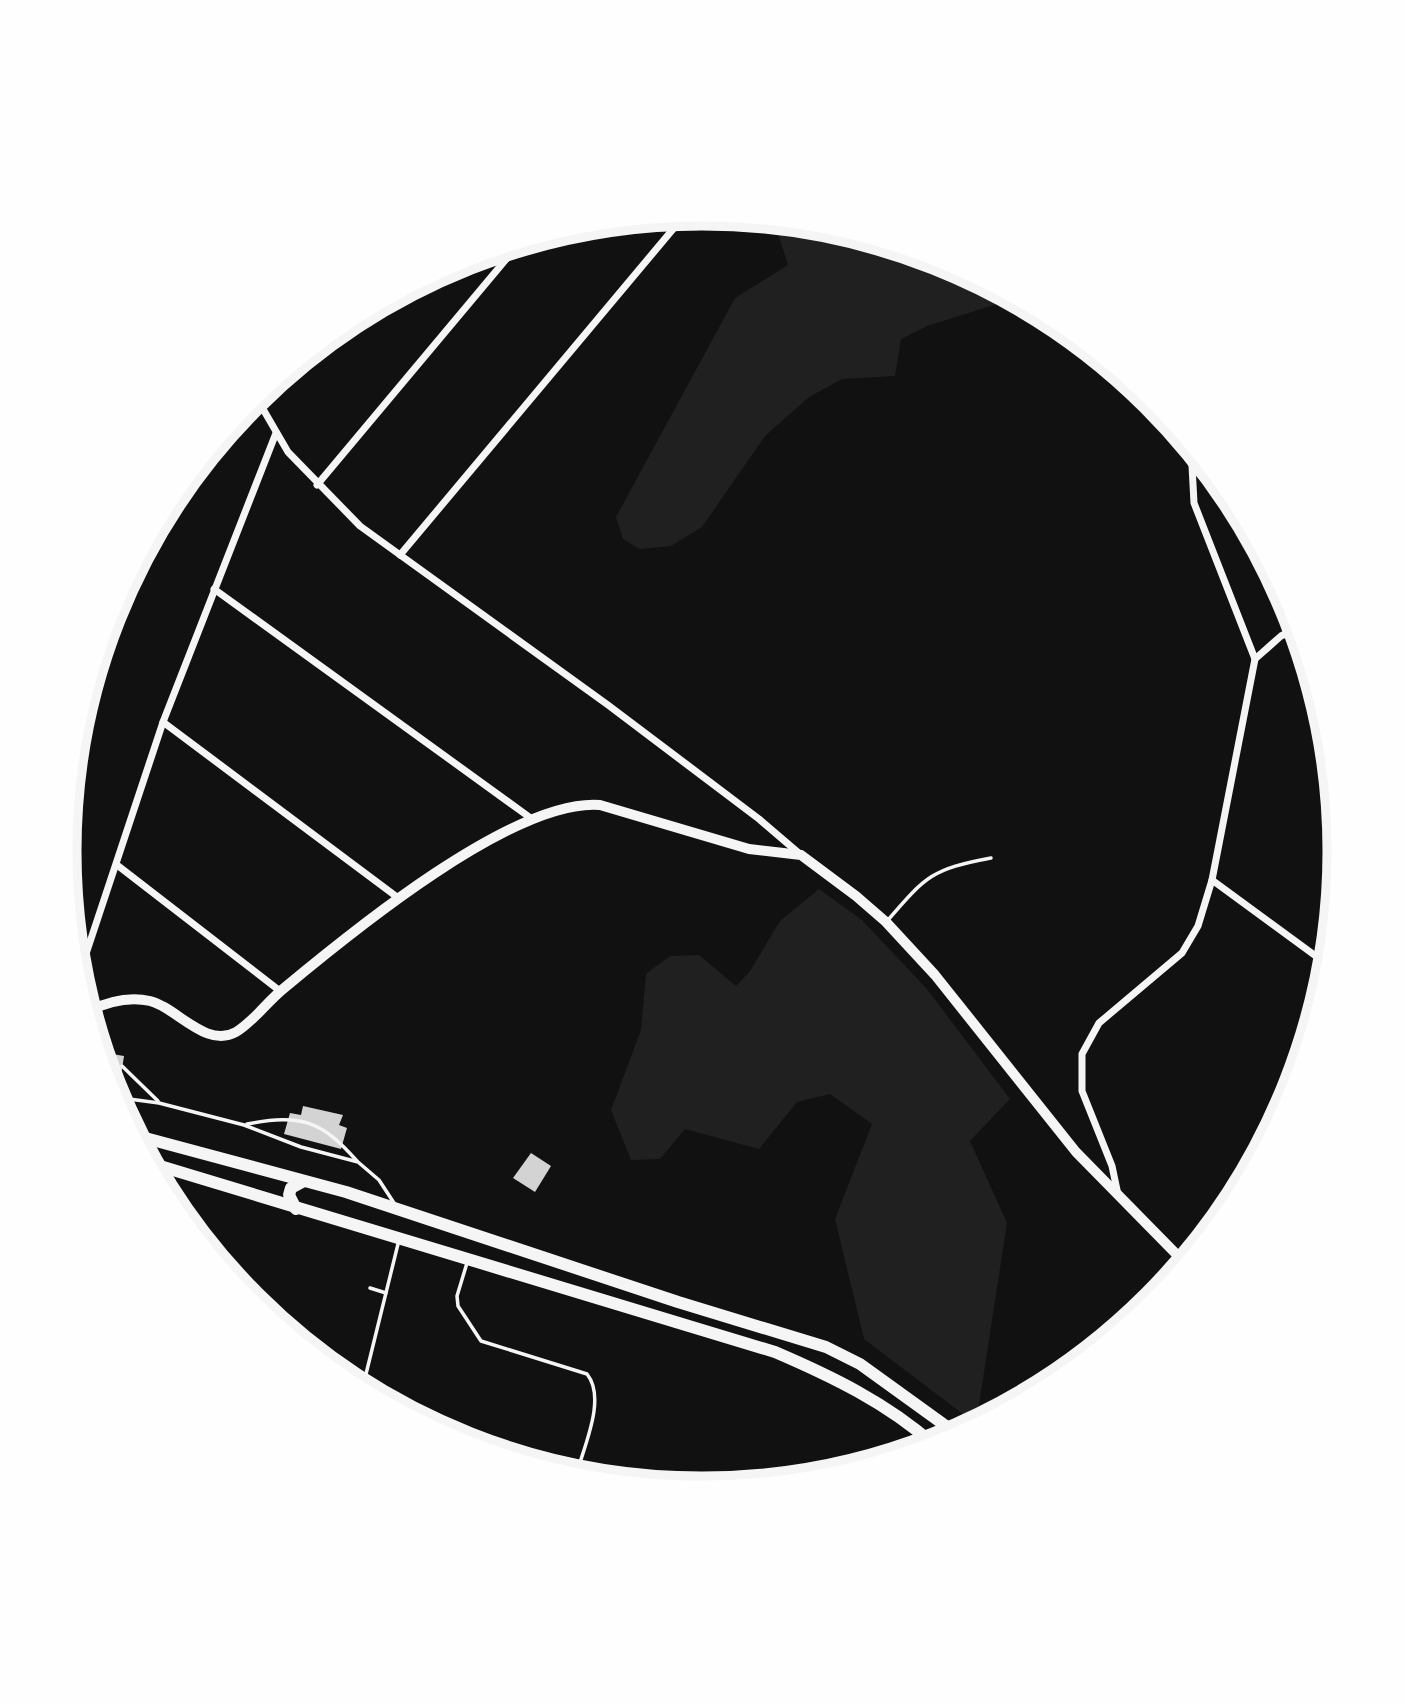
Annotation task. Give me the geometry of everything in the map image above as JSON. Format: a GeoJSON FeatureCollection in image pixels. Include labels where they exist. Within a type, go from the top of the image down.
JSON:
{"type":"FeatureCollection","features":[{"type":"Feature","properties":{"kind":"highway"},"geometry":{"type":"LineString","coordinates":[[147,1138],[399,1210],[827,1347],[860,1364],[947,1426]]}},
{"type":"Feature","properties":{"kind":"highway"},"geometry":{"type":"LineString","coordinates":[[163,1167],[775,1352],[850,1387],[891,1412],[922,1436]]}},
{"type":"Feature","properties":{"kind":"highway"},"geometry":{"type":"LineString","coordinates":[[302,1210],[290,1202],[289,1195],[291,1188],[303,1181]]}},
{"type":"Feature","properties":{"kind":"main road"},"geometry":{"type":"LineString","coordinates":[[97,1008],[129,999],[152,1001],[212,1036],[235,1033],[280,991],[397,897],[532,819],[581,806],[600,805],[749,849],[801,855],[886,922],[935,975],[1076,1152],[1117,1190],[1178,1256]]}},
{"type":"Feature","properties":{"kind":"street"},"geometry":{"type":"LineString","coordinates":[[400,555],[674,227]]}},
{"type":"Feature","properties":{"kind":"street"},"geometry":{"type":"LineString","coordinates":[[317,485],[506,258]]}},
{"type":"Feature","properties":{"kind":"street"},"geometry":{"type":"LineString","coordinates":[[262,408],[276,433],[317,485],[360,526],[687,763],[801,855]]}},
{"type":"Feature","properties":{"kind":"street"},"geometry":{"type":"LineString","coordinates":[[86,955],[163,722],[276,433]]}},
{"type":"Feature","properties":{"kind":"street"},"geometry":{"type":"LineString","coordinates":[[1117,1190],[1112,1166],[1082,1091],[1082,1054],[1099,1023],[1182,953],[1198,926],[1212,880],[1255,659],[1194,503],[1192,463]]}},
{"type":"Feature","properties":{"kind":"street"},"geometry":{"type":"LineString","coordinates":[[214,589],[532,819]]}},
{"type":"Feature","properties":{"kind":"street"},"geometry":{"type":"LineString","coordinates":[[1255,659],[1287,633]]}},
{"type":"Feature","properties":{"kind":"street"},"geometry":{"type":"LineString","coordinates":[[163,722],[397,897]]}},
{"type":"Feature","properties":{"kind":"street"},"geometry":{"type":"LineString","coordinates":[[117,865],[280,991]]}},
{"type":"Feature","properties":{"kind":"street"},"geometry":{"type":"LineString","coordinates":[[1212,880],[1318,957]]}},
{"type":"Feature","properties":{"kind":"lane"},"geometry":{"type":"LineString","coordinates":[[886,922],[923,880],[935,872],[991,858]]}},
{"type":"Feature","properties":{"kind":"lane"},"geometry":{"type":"LineString","coordinates":[[122,1066],[159,1103]]}},
{"type":"Feature","properties":{"kind":"lane"},"geometry":{"type":"LineString","coordinates":[[128,1099],[159,1103],[244,1125],[301,1147],[358,1163]]}},
{"type":"Feature","properties":{"kind":"lane"},"geometry":{"type":"LineString","coordinates":[[244,1125],[281,1118],[312,1122],[335,1136],[358,1163],[379,1180],[399,1210]]}},
{"type":"Feature","properties":{"kind":"lane"},"geometry":{"type":"LineString","coordinates":[[365,1378],[399,1238]]}},
{"type":"Feature","properties":{"kind":"lane"},"geometry":{"type":"LineString","coordinates":[[469,1258],[457,1296],[458,1306],[481,1341],[587,1374],[593,1381],[596,1393],[579,1464]]}},
{"type":"Feature","properties":{"kind":"lane"},"geometry":{"type":"LineString","coordinates":[[370,1288],[386,1293]]}},
{"type":"Feature","properties":{"kind":"shaded area"},"geometry":{"type":"Polygon","coordinates":[[[777,231],[864,248],[903,260],[941,274],[1001,303],[927,326],[901,339],[895,376],[842,379],[809,397],[765,436],[702,527],[671,546],[640,549],[623,539],[616,517],[735,298],[788,265],[777,231]]]}},
{"type":"Feature","properties":{"kind":"shaded area"},"geometry":{"type":"Polygon","coordinates":[[[819,889],[862,920],[927,989],[1010,1099],[970,1141],[1007,1223],[978,1412],[967,1417],[864,1339],[835,1219],[872,1124],[830,1094],[797,1102],[759,1149],[685,1129],[660,1159],[631,1160],[611,1110],[641,1030],[646,974],[670,956],[699,955],[736,986],[750,971],[780,921],[819,889]]]}},
{"type":"Feature","properties":{"kind":"building"},"geometry":{"type":"Polygon","coordinates":[[[111,1054],[124,1056],[120,1079],[111,1054]]]}},
{"type":"Feature","properties":{"kind":"building"},"geometry":{"type":"Polygon","coordinates":[[[303,1106],[343,1115],[339,1125],[347,1128],[341,1149],[284,1134],[290,1113],[301,1115],[303,1106]]]}},
{"type":"Feature","properties":{"kind":"building"},"geometry":{"type":"Polygon","coordinates":[[[531,1153],[551,1166],[535,1192],[513,1178],[531,1153]]]}}]}
